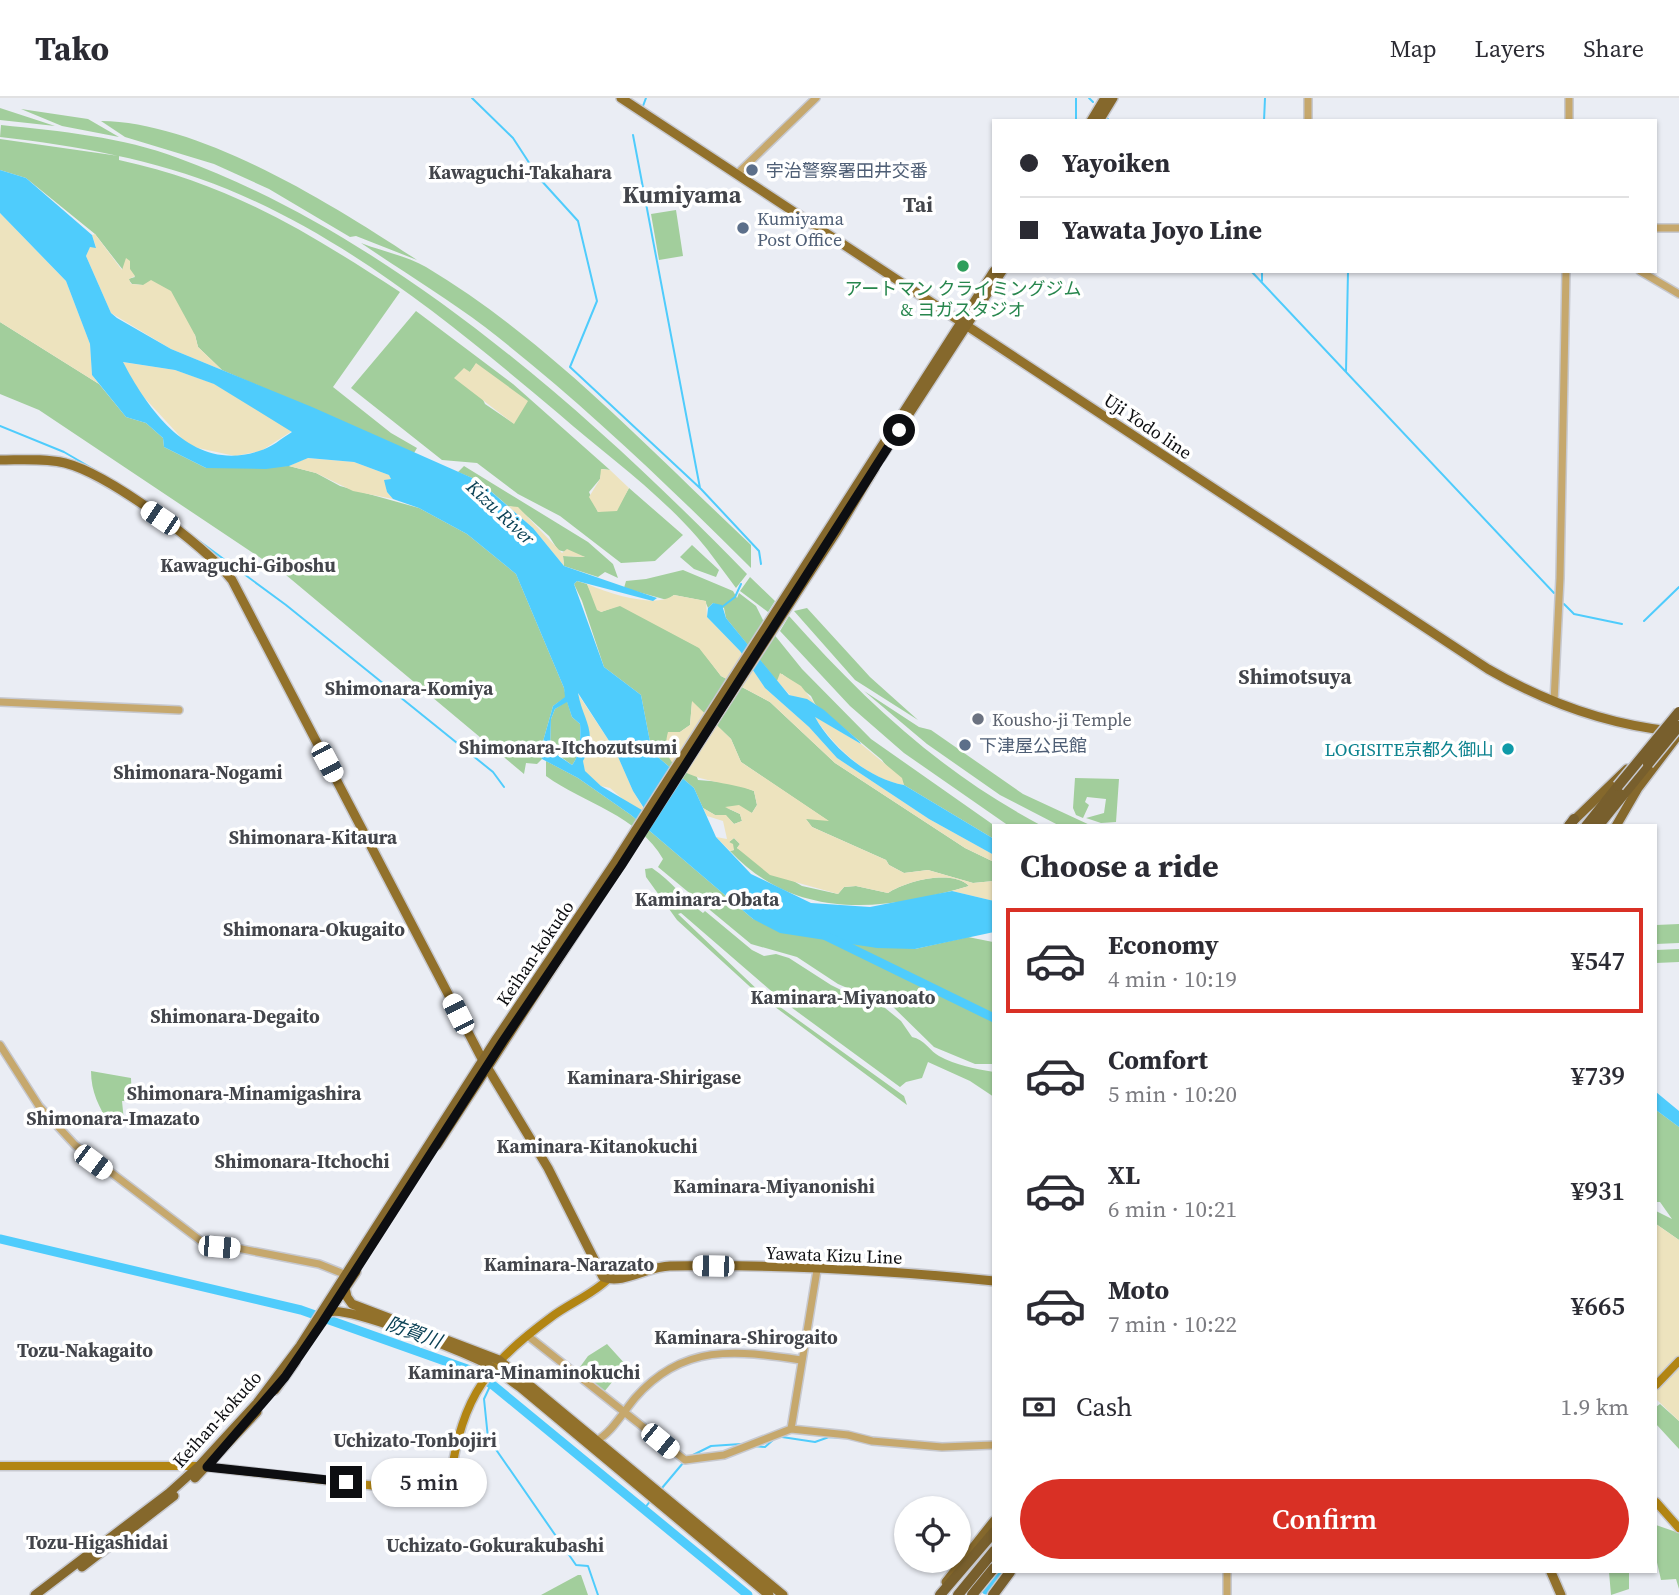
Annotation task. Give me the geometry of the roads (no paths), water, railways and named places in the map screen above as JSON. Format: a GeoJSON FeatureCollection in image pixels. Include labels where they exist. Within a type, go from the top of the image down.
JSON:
{"type":"FeatureCollection","features":[{"type":"Feature","properties":{"kind":"highway"},"geometry":{"type":"LineString","coordinates":[[1101,110],[1113,98]]}},
{"type":"Feature","properties":{"kind":"highway","name":"Keihan-kokudo"},"geometry":{"type":"LineString","coordinates":[[44,1595],[144,1521],[203,1467],[257,1404],[319,1322],[780,612],[964,323],[993,273]]}},
{"type":"Feature","properties":{"kind":"highway","name":"Keihan-kokudo"},"geometry":{"type":"LineString","coordinates":[[964,323],[1001,273]]}},
{"type":"Feature","properties":{"kind":"highway"},"geometry":{"type":"LineString","coordinates":[[1571,824],[1625,772],[1679,705]]}},
{"type":"Feature","properties":{"kind":"highway"},"geometry":{"type":"LineString","coordinates":[[1588,824],[1679,712]]}},
{"type":"Feature","properties":{"kind":"highway"},"geometry":{"type":"LineString","coordinates":[[1600,824],[1679,726]]}},
{"type":"Feature","properties":{"kind":"highway"},"geometry":{"type":"LineString","coordinates":[[1617,824],[1637,788],[1679,733]]}},
{"type":"Feature","properties":{"kind":"highway","name":"Keihan-kokudo"},"geometry":{"type":"LineString","coordinates":[[326,1312],[345,1288],[349,1276]]}},
{"type":"Feature","properties":{"kind":"highway","name":"Keihan-kokudo"},"geometry":{"type":"LineString","coordinates":[[35,1595],[203,1467]]}},
{"type":"Feature","properties":{"kind":"highway"},"geometry":{"type":"LineString","coordinates":[[939,1595],[992,1524]]}},
{"type":"Feature","properties":{"kind":"highway"},"geometry":{"type":"LineString","coordinates":[[939,1595],[992,1534]]}},
{"type":"Feature","properties":{"kind":"highway"},"geometry":{"type":"LineString","coordinates":[[958,1595],[992,1552]]}},
{"type":"Feature","properties":{"kind":"highway"},"geometry":{"type":"LineString","coordinates":[[972,1595],[992,1570]]}},
{"type":"Feature","properties":{"kind":"highway"},"geometry":{"type":"LineString","coordinates":[[993,1595],[1012,1573]]}},
{"type":"Feature","properties":{"kind":"main road","name":"Uji Yodo line"},"geometry":{"type":"LineString","coordinates":[[621,98],[1488,669],[1554,702],[1613,722],[1679,733]]}},
{"type":"Feature","properties":{"kind":"main road"},"geometry":{"type":"LineString","coordinates":[[0,460],[52,461],[90,473],[198,543],[232,580],[485,1064],[554,1177],[591,1258],[603,1277],[608,1279],[528,1336],[493,1367],[458,1431],[448,1494],[203,1467],[0,1466]]}},
{"type":"Feature","properties":{"kind":"main road","name":"Yawata Kizu Line"},"geometry":{"type":"LineString","coordinates":[[608,1279],[667,1266],[914,1273],[992,1281]]}},
{"type":"Feature","properties":{"kind":"main road"},"geometry":{"type":"LineString","coordinates":[[345,1288],[352,1304],[493,1367],[598,1441],[783,1595]]}},
{"type":"Feature","properties":{"kind":"main road"},"geometry":{"type":"LineString","coordinates":[[326,1312],[344,1311],[430,1341],[493,1367],[769,1595]]}},
{"type":"Feature","properties":{"kind":"main road"},"geometry":{"type":"LineString","coordinates":[[1657,1384],[1679,1361]]}},
{"type":"Feature","properties":{"kind":"main road"},"geometry":{"type":"LineString","coordinates":[[1657,1503],[1679,1528]]}},
{"type":"Feature","properties":{"kind":"main road"},"geometry":{"type":"LineString","coordinates":[[1551,1573],[1561,1595]]}},
{"type":"Feature","properties":{"kind":"street"},"geometry":{"type":"LineString","coordinates":[[737,174],[816,98]]}},
{"type":"Feature","properties":{"kind":"street"},"geometry":{"type":"LineString","coordinates":[[1308,98],[1308,119]]}},
{"type":"Feature","properties":{"kind":"street"},"geometry":{"type":"LineString","coordinates":[[1569,98],[1569,119]]}},
{"type":"Feature","properties":{"kind":"street"},"geometry":{"type":"LineString","coordinates":[[1657,228],[1679,228]]}},
{"type":"Feature","properties":{"kind":"street"},"geometry":{"type":"LineString","coordinates":[[1554,702],[1560,578],[1566,273]]}},
{"type":"Feature","properties":{"kind":"street"},"geometry":{"type":"LineString","coordinates":[[1643,273],[1679,294]]}},
{"type":"Feature","properties":{"kind":"street"},"geometry":{"type":"LineString","coordinates":[[0,702],[179,710]]}},
{"type":"Feature","properties":{"kind":"street"},"geometry":{"type":"LineString","coordinates":[[0,1045],[39,1106],[75,1145],[201,1241],[319,1264],[349,1276]]}},
{"type":"Feature","properties":{"kind":"street"},"geometry":{"type":"LineString","coordinates":[[791,1429],[817,1270]]}},
{"type":"Feature","properties":{"kind":"street"},"geometry":{"type":"LineString","coordinates":[[528,1336],[685,1460],[724,1455],[791,1429],[848,1435],[872,1441],[942,1447],[992,1445]]}},
{"type":"Feature","properties":{"kind":"street"},"geometry":{"type":"LineString","coordinates":[[581,1439],[598,1441],[652,1381],[679,1364],[708,1354],[747,1352],[801,1360]]}},
{"type":"Feature","properties":{"kind":"street"},"geometry":{"type":"LineString","coordinates":[[1227,1573],[1227,1595]]}},
{"type":"Feature","properties":{"kind":"water","name":"Kizu River"},"geometry":{"type":"Polygon","coordinates":[[[0,170],[26,178],[92,235],[96,248],[90,247],[86,256],[111,313],[117,318],[171,349],[312,407],[479,481],[533,528],[564,566],[657,598],[653,601],[577,581],[574,584],[604,667],[641,695],[652,752],[694,788],[716,837],[751,874],[811,903],[870,907],[952,891],[992,901],[992,932],[915,949],[877,948],[780,933],[753,919],[631,815],[578,778],[542,759],[540,752],[553,706],[565,697],[564,688],[516,574],[467,534],[419,508],[393,499],[387,492],[384,480],[391,479],[389,475],[354,462],[308,458],[289,466],[266,469],[206,468],[164,447],[163,438],[146,423],[126,417],[92,375],[90,344],[66,281],[0,213],[0,170]],[[123,362],[146,401],[160,418],[176,434],[194,446],[214,454],[235,456],[263,450],[292,432],[214,384],[175,370],[123,362]],[[578,693],[590,734],[588,751],[583,761],[585,771],[601,786],[647,813],[633,791],[615,750],[578,693]],[[567,702],[555,709],[551,719],[550,750],[572,765],[578,751],[580,724],[572,717],[567,702]]]}},
{"type":"Feature","properties":{"kind":"water"},"geometry":{"type":"Polygon","coordinates":[[[713,603],[722,605],[726,618],[789,695],[807,699],[824,710],[861,744],[815,717],[841,751],[865,769],[891,782],[904,785],[992,838],[992,854],[929,819],[837,758],[809,727],[765,688],[740,651],[707,617],[708,608],[713,603]]]}},
{"type":"Feature","properties":{"kind":"water"},"geometry":{"type":"Polygon","coordinates":[[[1657,1093],[1679,1111],[1679,1127],[1657,1111],[1657,1093]]]}},
{"type":"Feature","properties":{"kind":"waterway"},"geometry":{"type":"LineString","coordinates":[[472,98],[513,138],[539,178],[578,221],[597,301],[570,367],[701,489],[759,551],[761,564]]}},
{"type":"Feature","properties":{"kind":"waterway"},"geometry":{"type":"LineString","coordinates":[[643,106],[646,98]]}},
{"type":"Feature","properties":{"kind":"waterway"},"geometry":{"type":"LineString","coordinates":[[1076,98],[1076,119]]}},
{"type":"Feature","properties":{"kind":"waterway"},"geometry":{"type":"LineString","coordinates":[[1089,98],[1093,102]]}},
{"type":"Feature","properties":{"kind":"waterway"},"geometry":{"type":"LineString","coordinates":[[1264,119],[1265,98]]}},
{"type":"Feature","properties":{"kind":"waterway"},"geometry":{"type":"LineString","coordinates":[[633,135],[700,488]]}},
{"type":"Feature","properties":{"kind":"waterway"},"geometry":{"type":"LineString","coordinates":[[1253,273],[1554,593]]}},
{"type":"Feature","properties":{"kind":"waterway"},"geometry":{"type":"LineString","coordinates":[[1262,273],[1262,281]]}},
{"type":"Feature","properties":{"kind":"waterway"},"geometry":{"type":"LineString","coordinates":[[1346,372],[1348,273]]}},
{"type":"Feature","properties":{"kind":"waterway"},"geometry":{"type":"LineString","coordinates":[[0,426],[64,452],[107,477]]}},
{"type":"Feature","properties":{"kind":"waterway"},"geometry":{"type":"LineString","coordinates":[[187,532],[286,605],[493,772],[504,787]]}},
{"type":"Feature","properties":{"kind":"waterway"},"geometry":{"type":"LineString","coordinates":[[722,607],[735,597],[741,584]]}},
{"type":"Feature","properties":{"kind":"waterway"},"geometry":{"type":"LineString","coordinates":[[1644,621],[1679,587]]}},
{"type":"Feature","properties":{"kind":"waterway"},"geometry":{"type":"LineString","coordinates":[[1564,604],[1574,614],[1622,624]]}},
{"type":"Feature","properties":{"kind":"waterway"},"geometry":{"type":"LineString","coordinates":[[826,936],[992,1017]]}},
{"type":"Feature","properties":{"kind":"waterway","name":"防賀川"},"geometry":{"type":"LineString","coordinates":[[0,1239],[301,1310],[470,1370],[494,1386],[748,1595]]}},
{"type":"Feature","properties":{"kind":"waterway"},"geometry":{"type":"LineString","coordinates":[[491,1384],[484,1399],[488,1438],[576,1565],[588,1566],[598,1595]]}},
{"type":"Feature","properties":{"kind":"waterway"},"geometry":{"type":"LineString","coordinates":[[782,1437],[815,1442],[829,1437],[845,1438]]}},
{"type":"Feature","properties":{"kind":"waterway"},"geometry":{"type":"LineString","coordinates":[[753,1446],[765,1447],[773,1440]]}},
{"type":"Feature","properties":{"kind":"waterway"},"geometry":{"type":"LineString","coordinates":[[934,1443],[950,1443]]}},
{"type":"Feature","properties":{"kind":"waterway"},"geometry":{"type":"LineString","coordinates":[[693,1455],[711,1446],[741,1444]]}},
{"type":"Feature","properties":{"kind":"waterway"},"geometry":{"type":"LineString","coordinates":[[662,1488],[683,1463]]}},
{"type":"Feature","properties":{"kind":"waterway"},"geometry":{"type":"LineString","coordinates":[[644,1509],[651,1500]]}},
{"type":"Feature","properties":{"kind":"waterway"},"geometry":{"type":"LineString","coordinates":[[986,1590],[1000,1573]]}},
{"type":"Feature","properties":{"kind":"place","name":"宇治警察署田井交番"},"geometry":{"type":"Point","coordinates":[752,170]}},
{"type":"Feature","properties":{"kind":"place","name":"Kumiyama Post Office"},"geometry":{"type":"Point","coordinates":[743,228]}},
{"type":"Feature","properties":{"kind":"place","name":"アートマン クライミングジム & ヨガスタジオ"},"geometry":{"type":"Point","coordinates":[963,266]}},
{"type":"Feature","properties":{"kind":"place","name":"Kousho-ji Temple"},"geometry":{"type":"Point","coordinates":[978,719]}},
{"type":"Feature","properties":{"kind":"place","name":"下津屋公民館"},"geometry":{"type":"Point","coordinates":[965,745]}},
{"type":"Feature","properties":{"kind":"place","name":"LOGISITE京都久御山"},"geometry":{"type":"Point","coordinates":[1508,749]}},
{"type":"Feature","properties":{"kind":"district","name":"Kawaguchi-Takahara"},"geometry":{"type":"Point","coordinates":[520,172]}},
{"type":"Feature","properties":{"kind":"district","name":"Kumiyama"},"geometry":{"type":"Point","coordinates":[682,194]}},
{"type":"Feature","properties":{"kind":"district","name":"Tai"},"geometry":{"type":"Point","coordinates":[918,204]}},
{"type":"Feature","properties":{"kind":"district","name":"Kawaguchi-Giboshu"},"geometry":{"type":"Point","coordinates":[248,565]}},
{"type":"Feature","properties":{"kind":"district","name":"Shimotsuya"},"geometry":{"type":"Point","coordinates":[1295,676]}},
{"type":"Feature","properties":{"kind":"district","name":"Shimonara-Komiya"},"geometry":{"type":"Point","coordinates":[409,688]}},
{"type":"Feature","properties":{"kind":"district","name":"Shimonara-Itchozutsumi"},"geometry":{"type":"Point","coordinates":[568,747]}},
{"type":"Feature","properties":{"kind":"district","name":"Shimonara-Nogami"},"geometry":{"type":"Point","coordinates":[198,772]}},
{"type":"Feature","properties":{"kind":"district","name":"Shimonara-Kitaura"},"geometry":{"type":"Point","coordinates":[313,837]}},
{"type":"Feature","properties":{"kind":"district","name":"Kaminara-Obata"},"geometry":{"type":"Point","coordinates":[707,899]}},
{"type":"Feature","properties":{"kind":"district","name":"Shimonara-Okugaito"},"geometry":{"type":"Point","coordinates":[314,929]}},
{"type":"Feature","properties":{"kind":"district","name":"Kaminara-Miyanoato"},"geometry":{"type":"Point","coordinates":[843,997]}},
{"type":"Feature","properties":{"kind":"district","name":"Shimonara-Degaito"},"geometry":{"type":"Point","coordinates":[235,1016]}},
{"type":"Feature","properties":{"kind":"district","name":"Kaminara-Shirigase"},"geometry":{"type":"Point","coordinates":[654,1077]}},
{"type":"Feature","properties":{"kind":"district","name":"Shimonara-Minamigashira"},"geometry":{"type":"Point","coordinates":[244,1093]}},
{"type":"Feature","properties":{"kind":"district","name":"Shimonara-Imazato"},"geometry":{"type":"Point","coordinates":[113,1118]}},
{"type":"Feature","properties":{"kind":"district","name":"Kaminara-Kitanokuchi"},"geometry":{"type":"Point","coordinates":[597,1146]}},
{"type":"Feature","properties":{"kind":"district","name":"Shimonara-Itchochi"},"geometry":{"type":"Point","coordinates":[302,1161]}},
{"type":"Feature","properties":{"kind":"district","name":"Kaminara-Miyanonishi"},"geometry":{"type":"Point","coordinates":[774,1186]}},
{"type":"Feature","properties":{"kind":"district","name":"Kaminara-Narazato"},"geometry":{"type":"Point","coordinates":[569,1264]}},
{"type":"Feature","properties":{"kind":"district","name":"Kaminara-Shirogaito"},"geometry":{"type":"Point","coordinates":[746,1337]}},
{"type":"Feature","properties":{"kind":"district","name":"Tozu-Nakagaito"},"geometry":{"type":"Point","coordinates":[85,1350]}},
{"type":"Feature","properties":{"kind":"district","name":"Kaminara-Minaminokuchi"},"geometry":{"type":"Point","coordinates":[524,1372]}},
{"type":"Feature","properties":{"kind":"district","name":"Uchizato-Tonbojiri"},"geometry":{"type":"Point","coordinates":[415,1440]}},
{"type":"Feature","properties":{"kind":"district","name":"Tozu-Higashidai"},"geometry":{"type":"Point","coordinates":[97,1542]}},
{"type":"Feature","properties":{"kind":"district","name":"Uchizato-Gokurakubashi"},"geometry":{"type":"Point","coordinates":[495,1545]}}]}
